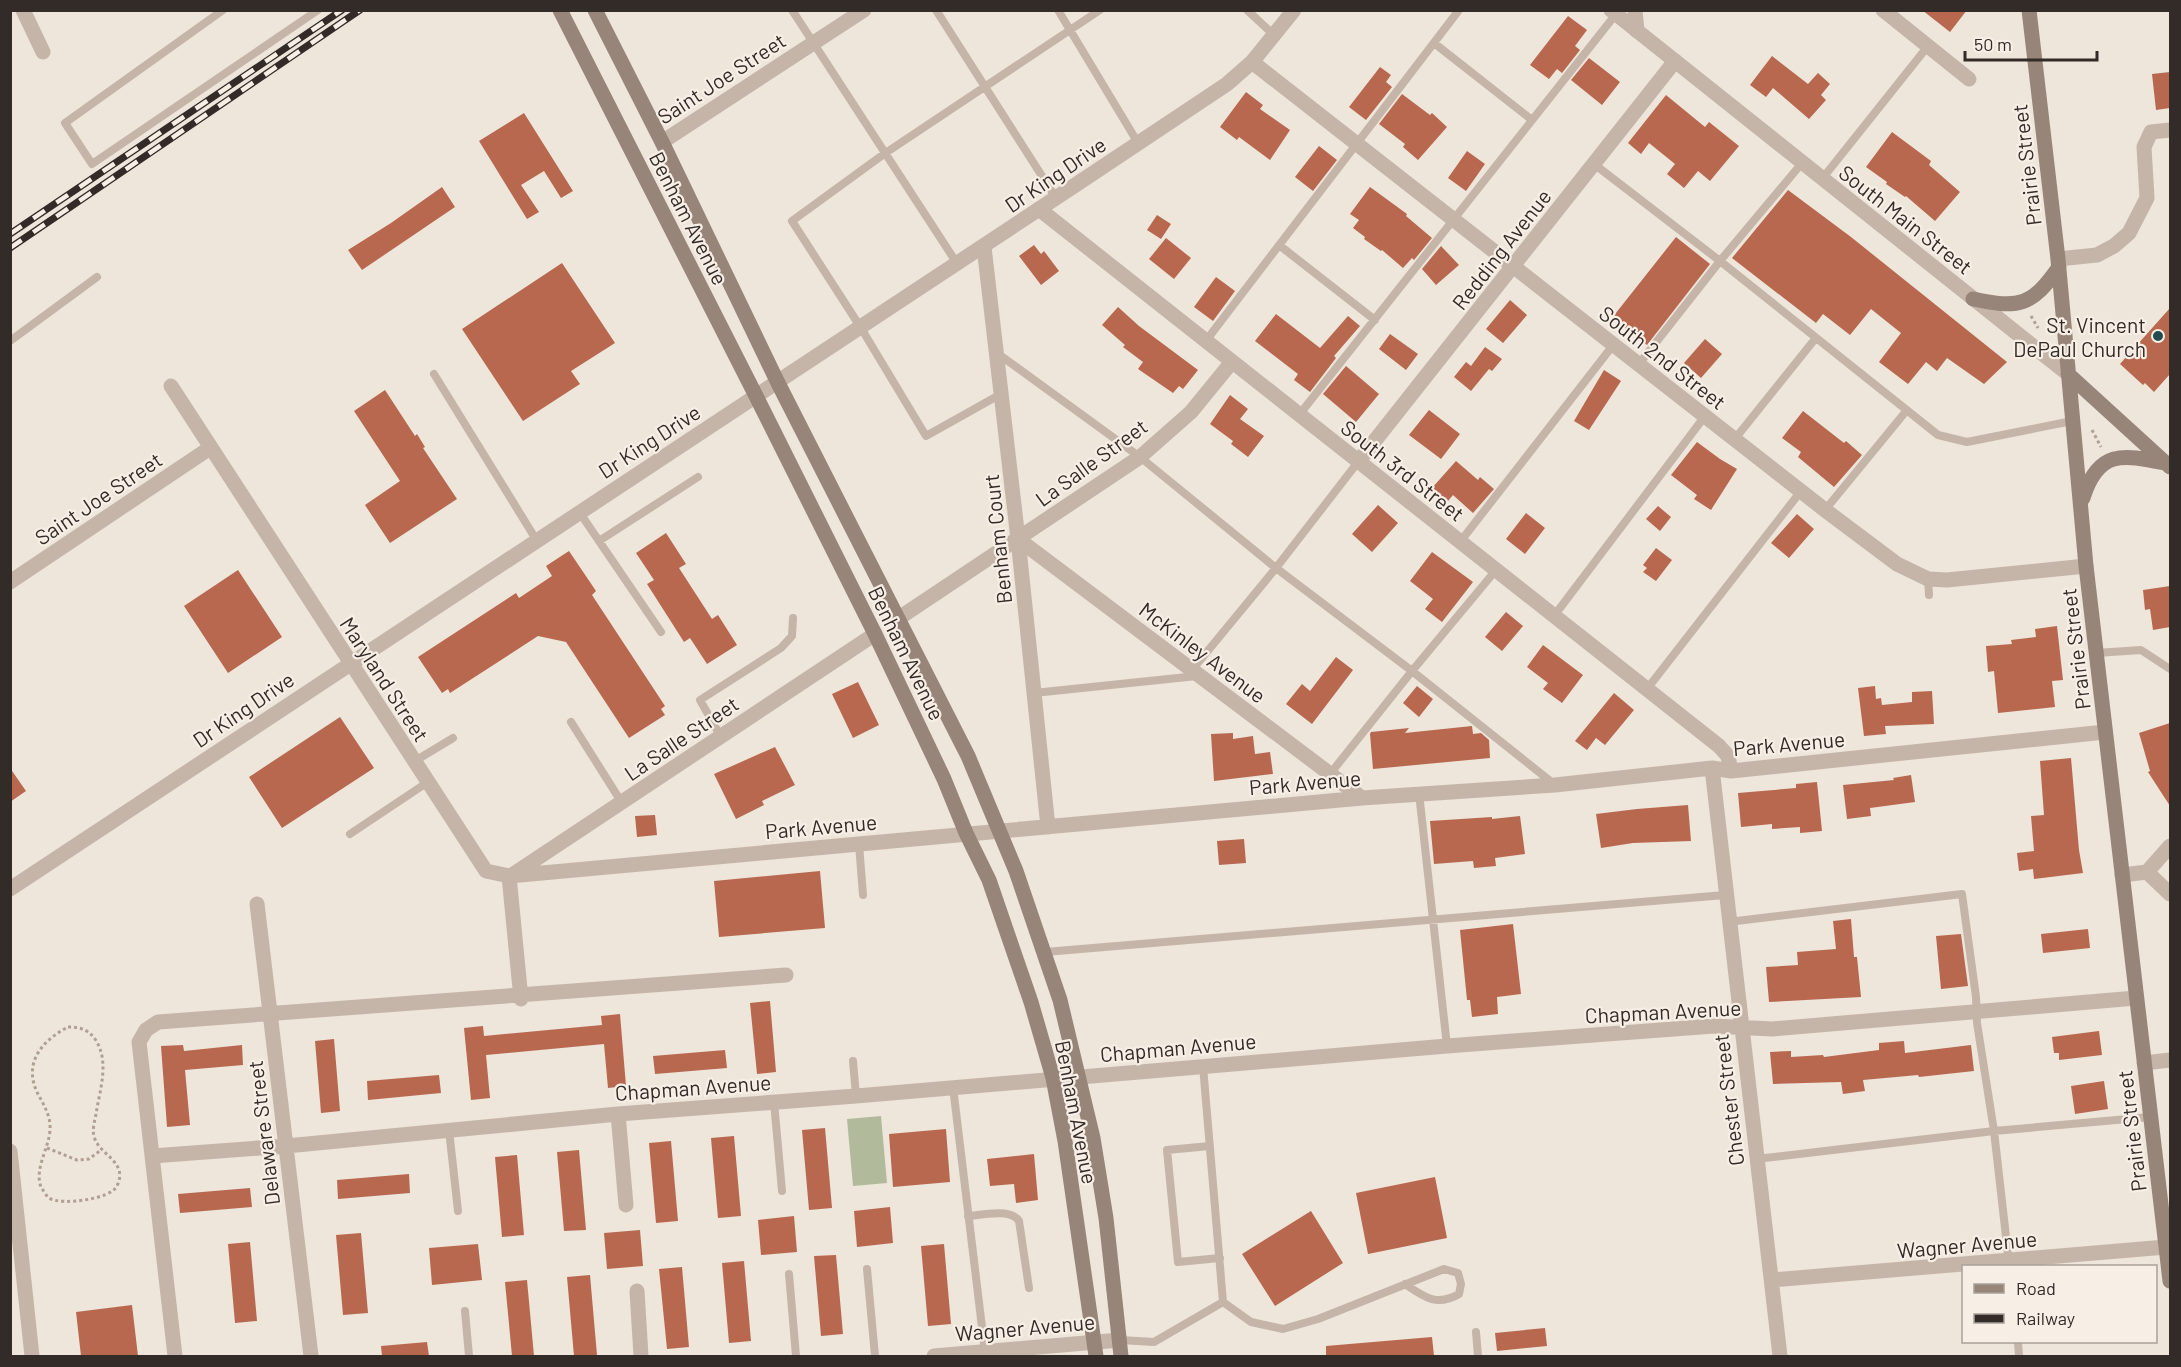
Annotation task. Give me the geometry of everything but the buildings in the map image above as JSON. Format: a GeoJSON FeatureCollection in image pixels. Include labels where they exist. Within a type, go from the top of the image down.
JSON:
{"type":"FeatureCollection","features":[{"type":"Feature","properties":{"kind":"main road","name":"Benham Avenue"},"geometry":{"type":"LineString","coordinates":[[560,10],[875,634],[945,779],[966,833],[989,880],[1031,1002],[1053,1078],[1068,1163],[1094,1350]]}},
{"type":"Feature","properties":{"kind":"main road","name":"Benham Avenue"},"geometry":{"type":"LineString","coordinates":[[595,10],[662,142],[778,382],[968,756],[1000,830],[1045,952],[1080,1076],[1106,1218],[1121,1356]]}},
{"type":"Feature","properties":{"kind":"main road","name":"Prairie Street"},"geometry":{"type":"LineString","coordinates":[[2030,10],[2058,263],[2086,566],[2150,1118],[2166,1207],[2166,1248],[2170,1281]]}},
{"type":"Feature","properties":{"kind":"main road"},"geometry":{"type":"LineString","coordinates":[[1973,299],[2015,305],[2031,299],[2045,287],[2058,263]]}},
{"type":"Feature","properties":{"kind":"main road","name":"South Main Street"},"geometry":{"type":"LineString","coordinates":[[2068,374],[2169,465]]}},
{"type":"Feature","properties":{"kind":"main road"},"geometry":{"type":"LineString","coordinates":[[2080,507],[2089,478],[2098,468],[2114,459],[2133,456],[2169,465]]}},
{"type":"Feature","properties":{"kind":"street"},"geometry":{"type":"LineString","coordinates":[[23,10],[43,52]]}},
{"type":"Feature","properties":{"kind":"street","name":"Saint Joe Street"},"geometry":{"type":"LineString","coordinates":[[662,142],[864,10]]}},
{"type":"Feature","properties":{"kind":"street","name":"Dr King Drive"},"geometry":{"type":"LineString","coordinates":[[10,889],[579,512],[958,265],[1227,84],[1252,62],[1294,10]]}},
{"type":"Feature","properties":{"kind":"street"},"geometry":{"type":"LineString","coordinates":[[1635,10],[1636,31]]}},
{"type":"Feature","properties":{"kind":"street"},"geometry":{"type":"LineString","coordinates":[[1883,10],[1969,79]]}},
{"type":"Feature","properties":{"kind":"street","name":"South Main Street"},"geometry":{"type":"LineString","coordinates":[[1614,12],[2068,374]]}},
{"type":"Feature","properties":{"kind":"street","name":"Redding Avenue"},"geometry":{"type":"LineString","coordinates":[[1358,462],[1675,61]]}},
{"type":"Feature","properties":{"kind":"street","name":"South 2nd Street"},"geometry":{"type":"LineString","coordinates":[[1252,62],[1734,440],[1897,564],[1928,579],[1947,580],[1977,580],[2086,566]]}},
{"type":"Feature","properties":{"kind":"street"},"geometry":{"type":"LineString","coordinates":[[2058,263],[2097,255],[2114,246],[2129,233],[2147,198],[2144,147],[2151,132],[2170,130]]}},
{"type":"Feature","properties":{"kind":"street","name":"South 3rd Street"},"geometry":{"type":"LineString","coordinates":[[1039,210],[1719,746],[1728,756],[1731,771]]}},
{"type":"Feature","properties":{"kind":"street","name":"Benham Court"},"geometry":{"type":"LineString","coordinates":[[984,247],[1048,827]]}},
{"type":"Feature","properties":{"kind":"street","name":"La Salle Street"},"geometry":{"type":"LineString","coordinates":[[899,618],[1140,456],[1191,412],[1231,363]]}},
{"type":"Feature","properties":{"kind":"street","name":"Maryland Street"},"geometry":{"type":"LineString","coordinates":[[171,386],[486,871],[509,876]]}},
{"type":"Feature","properties":{"kind":"street","name":"Saint Joe Street"},"geometry":{"type":"LineString","coordinates":[[10,582],[210,448]]}},
{"type":"Feature","properties":{"kind":"street","name":"McKinley Avenue"},"geometry":{"type":"LineString","coordinates":[[1018,539],[1362,798]]}},
{"type":"Feature","properties":{"kind":"street","name":"La Salle Street"},"geometry":{"type":"LineString","coordinates":[[509,876],[875,634]]}},
{"type":"Feature","properties":{"kind":"street","name":"Park Avenue"},"geometry":{"type":"LineString","coordinates":[[509,876],[1362,798],[1555,785],[1712,768],[1731,771],[2105,732]]}},
{"type":"Feature","properties":{"kind":"street","name":"Chester Street"},"geometry":{"type":"LineString","coordinates":[[1712,768],[1780,1356]]}},
{"type":"Feature","properties":{"kind":"street"},"geometry":{"type":"LineString","coordinates":[[2122,875],[2146,872],[2170,846]]}},
{"type":"Feature","properties":{"kind":"street"},"geometry":{"type":"LineString","coordinates":[[2146,872],[2170,894]]}},
{"type":"Feature","properties":{"kind":"street"},"geometry":{"type":"LineString","coordinates":[[509,876],[521,997]]}},
{"type":"Feature","properties":{"kind":"street","name":"Delaware Street"},"geometry":{"type":"LineString","coordinates":[[257,904],[311,1356]]}},
{"type":"Feature","properties":{"kind":"street"},"geometry":{"type":"LineString","coordinates":[[175,1356],[139,1042],[146,1030],[158,1022],[521,997],[786,975]]}},
{"type":"Feature","properties":{"kind":"street","name":"Chapman Avenue"},"geometry":{"type":"LineString","coordinates":[[152,1156],[286,1146],[618,1114],[1447,1046],[1714,1026],[1772,1029],[2136,998]]}},
{"type":"Feature","properties":{"kind":"street"},"geometry":{"type":"LineString","coordinates":[[2144,1063],[2170,1060]]}},
{"type":"Feature","properties":{"kind":"street"},"geometry":{"type":"LineString","coordinates":[[618,1114],[626,1205]]}},
{"type":"Feature","properties":{"kind":"street"},"geometry":{"type":"LineString","coordinates":[[10,1151],[32,1356]]}},
{"type":"Feature","properties":{"kind":"street","name":"Wagner Avenue"},"geometry":{"type":"LineString","coordinates":[[2009,1264],[2166,1248]]}},
{"type":"Feature","properties":{"kind":"street","name":"Wagner Avenue"},"geometry":{"type":"LineString","coordinates":[[1772,1280],[1962,1267]]}},
{"type":"Feature","properties":{"kind":"street"},"geometry":{"type":"LineString","coordinates":[[637,1291],[641,1356]]}},
{"type":"Feature","properties":{"kind":"street","name":"Wagner Avenue"},"geometry":{"type":"LineString","coordinates":[[934,1356],[985,1352],[1094,1350],[1120,1340]]}},
{"type":"Feature","properties":{"kind":"lane"},"geometry":{"type":"LineString","coordinates":[[223,10],[65,123],[92,164],[318,10]]}},
{"type":"Feature","properties":{"kind":"lane"},"geometry":{"type":"LineString","coordinates":[[792,10],[958,265]]}},
{"type":"Feature","properties":{"kind":"lane"},"geometry":{"type":"LineString","coordinates":[[936,10],[1056,198]]}},
{"type":"Feature","properties":{"kind":"lane"},"geometry":{"type":"LineString","coordinates":[[1058,10],[1138,143]]}},
{"type":"Feature","properties":{"kind":"lane"},"geometry":{"type":"LineString","coordinates":[[1001,394],[926,436],[861,328],[792,221],[884,154],[1100,10]]}},
{"type":"Feature","properties":{"kind":"lane"},"geometry":{"type":"LineString","coordinates":[[1247,10],[1274,35]]}},
{"type":"Feature","properties":{"kind":"lane"},"geometry":{"type":"LineString","coordinates":[[1205,342],[1459,10]]}},
{"type":"Feature","properties":{"kind":"lane"},"geometry":{"type":"LineString","coordinates":[[1299,415],[1532,120],[1614,12]]}},
{"type":"Feature","properties":{"kind":"lane"},"geometry":{"type":"LineString","coordinates":[[1434,43],[1532,120]]}},
{"type":"Feature","properties":{"kind":"lane"},"geometry":{"type":"LineString","coordinates":[[1822,179],[1928,46]]}},
{"type":"Feature","properties":{"kind":"lane"},"geometry":{"type":"LineString","coordinates":[[1639,364],[1720,261],[1802,163]]}},
{"type":"Feature","properties":{"kind":"lane"},"geometry":{"type":"LineString","coordinates":[[1594,164],[1938,435],[1967,442],[2072,421]]}},
{"type":"Feature","properties":{"kind":"lane"},"geometry":{"type":"LineString","coordinates":[[1279,245],[1375,320]]}},
{"type":"Feature","properties":{"kind":"lane"},"geometry":{"type":"LineString","coordinates":[[10,341],[96,277]]}},
{"type":"Feature","properties":{"kind":"lane"},"geometry":{"type":"LineString","coordinates":[[1734,440],[1815,339]]}},
{"type":"Feature","properties":{"kind":"lane"},"geometry":{"type":"LineString","coordinates":[[1460,542],[1614,344]]}},
{"type":"Feature","properties":{"kind":"lane"},"geometry":{"type":"LineString","coordinates":[[997,353],[1140,456],[1276,568],[1412,671],[1555,785]]}},
{"type":"Feature","properties":{"kind":"lane"},"geometry":{"type":"LineString","coordinates":[[434,375],[537,541]]}},
{"type":"Feature","properties":{"kind":"lane"},"geometry":{"type":"LineString","coordinates":[[1825,510],[1907,410]]}},
{"type":"Feature","properties":{"kind":"lane"},"geometry":{"type":"LineString","coordinates":[[1554,616],[1705,416]]}},
{"type":"Feature","properties":{"kind":"lane"},"geometry":{"type":"LineString","coordinates":[[1034,693],[1196,673],[1358,462]]}},
{"type":"Feature","properties":{"kind":"lane"},"geometry":{"type":"LineString","coordinates":[[599,541],[698,477]]}},
{"type":"Feature","properties":{"kind":"lane"},"geometry":{"type":"LineString","coordinates":[[1647,689],[1801,491]]}},
{"type":"Feature","properties":{"kind":"lane"},"geometry":{"type":"LineString","coordinates":[[579,512],[661,632]]}},
{"type":"Feature","properties":{"kind":"lane"},"geometry":{"type":"LineString","coordinates":[[1330,774],[1496,570]]}},
{"type":"Feature","properties":{"kind":"lane"},"geometry":{"type":"LineString","coordinates":[[1928,579],[1929,595]]}},
{"type":"Feature","properties":{"kind":"lane"},"geometry":{"type":"LineString","coordinates":[[722,736],[700,700],[781,648],[792,636],[793,618]]}},
{"type":"Feature","properties":{"kind":"lane"},"geometry":{"type":"LineString","coordinates":[[2096,653],[2141,650],[2170,669]]}},
{"type":"Feature","properties":{"kind":"lane"},"geometry":{"type":"LineString","coordinates":[[572,722],[622,803]]}},
{"type":"Feature","properties":{"kind":"lane"},"geometry":{"type":"LineString","coordinates":[[415,761],[453,738]]}},
{"type":"Feature","properties":{"kind":"lane"},"geometry":{"type":"LineString","coordinates":[[350,834],[428,782]]}},
{"type":"Feature","properties":{"kind":"lane"},"geometry":{"type":"LineString","coordinates":[[1419,794],[1447,1046]]}},
{"type":"Feature","properties":{"kind":"lane"},"geometry":{"type":"LineString","coordinates":[[859,844],[863,895]]}},
{"type":"Feature","properties":{"kind":"lane"},"geometry":{"type":"LineString","coordinates":[[1728,922],[1962,894],[1977,1023],[1994,1131],[2009,1264]]}},
{"type":"Feature","properties":{"kind":"lane"},"geometry":{"type":"LineString","coordinates":[[1045,952],[1725,895]]}},
{"type":"Feature","properties":{"kind":"lane"},"geometry":{"type":"LineString","coordinates":[[853,1061],[856,1096]]}},
{"type":"Feature","properties":{"kind":"lane"},"geometry":{"type":"LineString","coordinates":[[1203,1066],[1223,1302]]}},
{"type":"Feature","properties":{"kind":"lane"},"geometry":{"type":"LineString","coordinates":[[953,1087],[985,1352]]}},
{"type":"Feature","properties":{"kind":"lane"},"geometry":{"type":"LineString","coordinates":[[774,1102],[782,1191]]}},
{"type":"Feature","properties":{"kind":"lane"},"geometry":{"type":"LineString","coordinates":[[1756,1160],[1994,1131],[2150,1118]]}},
{"type":"Feature","properties":{"kind":"lane"},"geometry":{"type":"LineString","coordinates":[[449,1130],[458,1211]]}},
{"type":"Feature","properties":{"kind":"lane"},"geometry":{"type":"LineString","coordinates":[[1210,1146],[1167,1150],[1178,1262],[1220,1258]]}},
{"type":"Feature","properties":{"kind":"lane"},"geometry":{"type":"LineString","coordinates":[[968,1216],[1007,1214],[1016,1217],[1019,1221],[1029,1288]]}},
{"type":"Feature","properties":{"kind":"lane"},"geometry":{"type":"LineString","coordinates":[[867,1269],[875,1356]]}},
{"type":"Feature","properties":{"kind":"lane"},"geometry":{"type":"LineString","coordinates":[[1223,1302],[1251,1322],[1283,1329],[1318,1319],[1405,1284],[1444,1269],[1458,1273],[1461,1284],[1459,1294],[1449,1300],[1428,1299],[1405,1284]]}},
{"type":"Feature","properties":{"kind":"lane"},"geometry":{"type":"LineString","coordinates":[[789,1274],[796,1356]]}},
{"type":"Feature","properties":{"kind":"lane"},"geometry":{"type":"LineString","coordinates":[[1120,1340],[1154,1342],[1223,1302]]}},
{"type":"Feature","properties":{"kind":"lane"},"geometry":{"type":"LineString","coordinates":[[465,1311],[469,1356]]}},
{"type":"Feature","properties":{"kind":"lane"},"geometry":{"type":"LineString","coordinates":[[1476,1332],[1478,1356]]}},
{"type":"Feature","properties":{"kind":"path"},"geometry":{"type":"LineString","coordinates":[[2030,314],[2040,332]]}},
{"type":"Feature","properties":{"kind":"path"},"geometry":{"type":"LineString","coordinates":[[2092,430],[2102,448]]}},
{"type":"Feature","properties":{"kind":"path"},"geometry":{"type":"LineString","coordinates":[[68,1027],[80,1027],[92,1035],[100,1047],[102,1077],[94,1136],[101,1150],[114,1159],[119,1170],[117,1185],[111,1193],[100,1197],[60,1202],[49,1198],[41,1186],[40,1172],[50,1129],[49,1114],[32,1075],[34,1059],[41,1046],[52,1035],[68,1027]]}},
{"type":"Feature","properties":{"kind":"path"},"geometry":{"type":"LineString","coordinates":[[47,1148],[77,1160],[89,1159],[101,1150]]}},
{"type":"Feature","properties":{"kind":"green space"},"geometry":{"type":"Polygon","coordinates":[[[881,1116],[887,1183],[853,1186],[847,1119],[881,1116]]]}},
{"type":"Feature","properties":{"kind":"railway"},"geometry":{"type":"LineString","coordinates":[[10,234],[342,10]]}},
{"type":"Feature","properties":{"kind":"railway"},"geometry":{"type":"LineString","coordinates":[[10,248],[360,10]]}},
{"type":"Feature","properties":{"kind":"place","name":"St. Vincent DePaul Church"},"geometry":{"type":"Point","coordinates":[2158,336]}}]}
